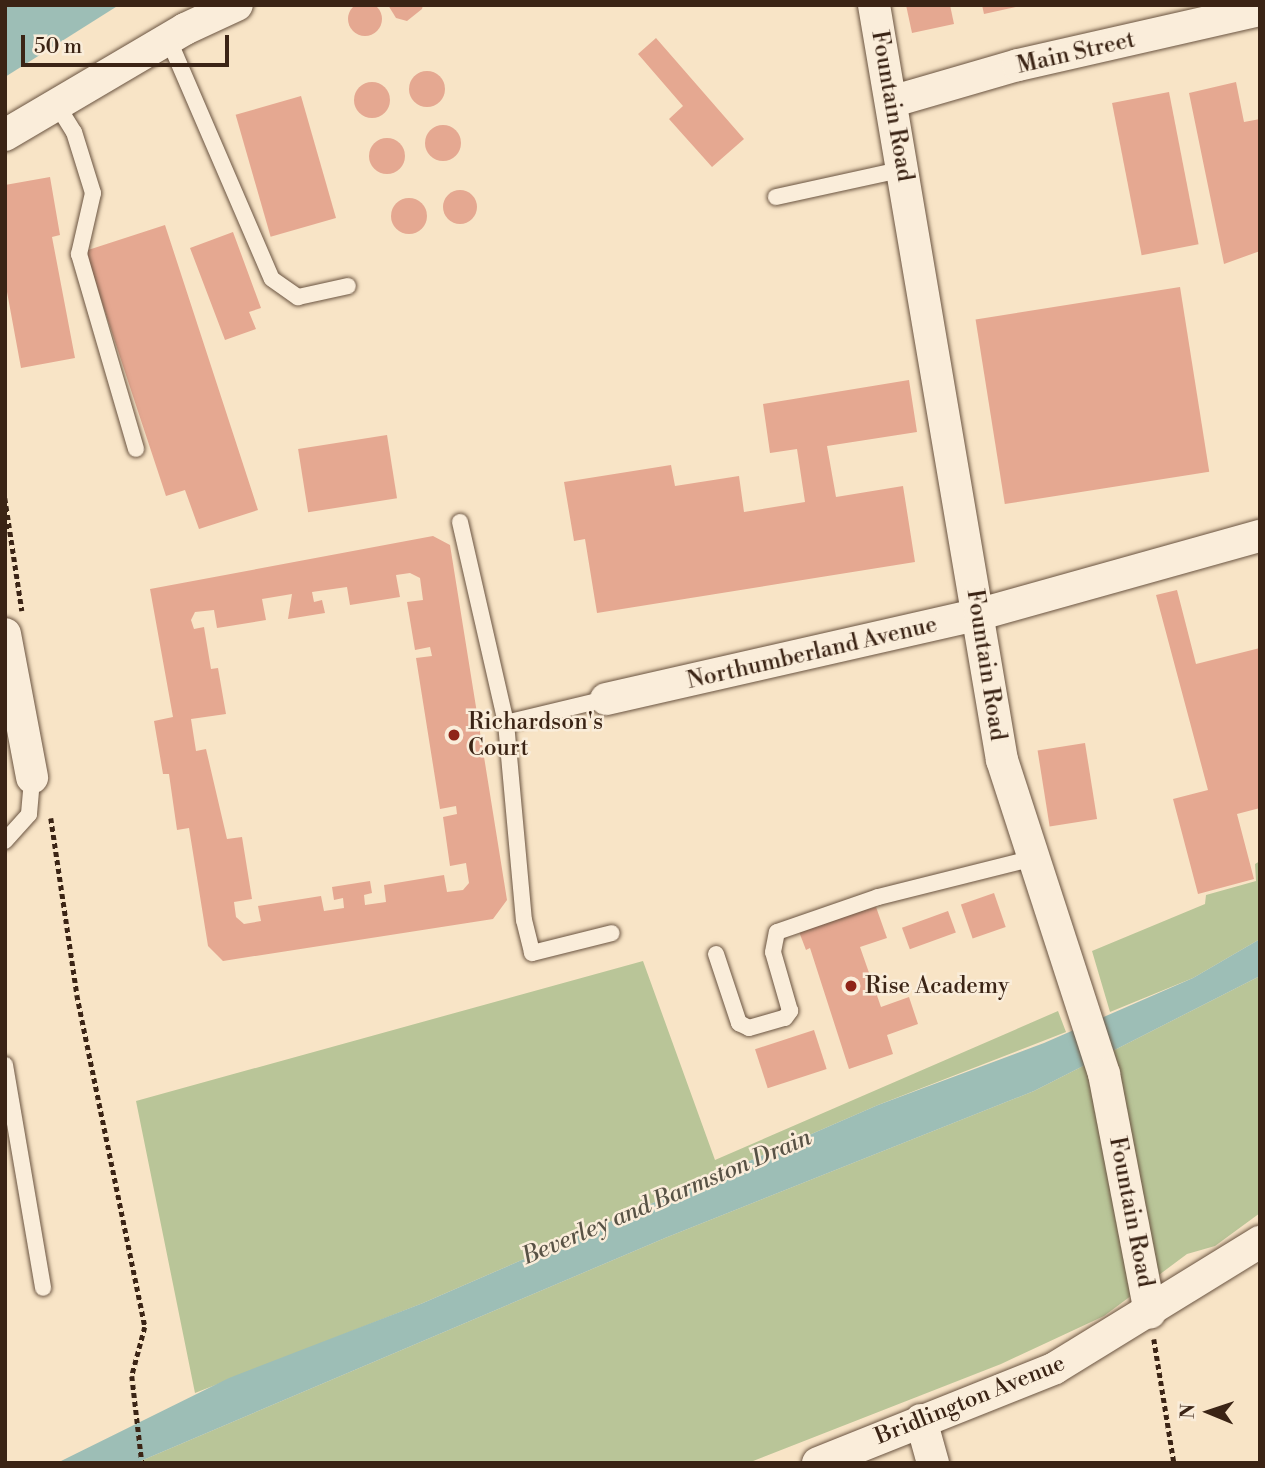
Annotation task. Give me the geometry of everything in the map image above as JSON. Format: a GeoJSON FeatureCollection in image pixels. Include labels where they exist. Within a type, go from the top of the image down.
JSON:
{"type":"FeatureCollection","features":[{"type":"Feature","properties":{"kind":"street"},"geometry":{"type":"LineString","coordinates":[[5,135],[168,38],[237,5]]}},
{"type":"Feature","properties":{"kind":"street","name":"Fountain Road"},"geometry":{"type":"LineString","coordinates":[[874,5],[894,101],[947,453],[980,614],[1002,760],[1030,859],[1104,1074],[1150,1313]]}},
{"type":"Feature","properties":{"kind":"street","name":"Main Street"},"geometry":{"type":"LineString","coordinates":[[894,101],[1018,65],[1260,10]]}},
{"type":"Feature","properties":{"kind":"street","name":"Northumberland Avenue"},"geometry":{"type":"LineString","coordinates":[[606,699],[980,614],[1260,536]]}},
{"type":"Feature","properties":{"kind":"street"},"geometry":{"type":"LineString","coordinates":[[14,626],[32,777]]}},
{"type":"Feature","properties":{"kind":"street","name":"Bridlington Avenue"},"geometry":{"type":"LineString","coordinates":[[818,1463],[1055,1368],[1150,1313],[1260,1242]]}},
{"type":"Feature","properties":{"kind":"street"},"geometry":{"type":"LineString","coordinates":[[921,1420],[933,1463]]}},
{"type":"Feature","properties":{"kind":"lane"},"geometry":{"type":"LineString","coordinates":[[168,38],[272,279],[298,297],[348,286]]}},
{"type":"Feature","properties":{"kind":"lane"},"geometry":{"type":"LineString","coordinates":[[57,105],[74,132],[93,193],[79,254],[136,449]]}},
{"type":"Feature","properties":{"kind":"lane"},"geometry":{"type":"LineString","coordinates":[[776,197],[904,169]]}},
{"type":"Feature","properties":{"kind":"lane"},"geometry":{"type":"LineString","coordinates":[[460,522],[506,723],[524,920],[532,953],[612,933]]}},
{"type":"Feature","properties":{"kind":"lane"},"geometry":{"type":"LineString","coordinates":[[506,723],[606,699]]}},
{"type":"Feature","properties":{"kind":"lane"},"geometry":{"type":"LineString","coordinates":[[5,841],[29,814],[32,777]]}},
{"type":"Feature","properties":{"kind":"lane"},"geometry":{"type":"LineString","coordinates":[[716,954],[743,1027],[785,1018],[790,1011],[773,952],[777,932],[877,897],[1030,859]]}},
{"type":"Feature","properties":{"kind":"lane"},"geometry":{"type":"LineString","coordinates":[[5,1065],[43,1288]]}},
{"type":"Feature","properties":{"kind":"path"},"geometry":{"type":"LineString","coordinates":[[5,498],[14,626]]}},
{"type":"Feature","properties":{"kind":"path"},"geometry":{"type":"LineString","coordinates":[[50,808],[78,995],[145,1327],[132,1376],[133,1415],[142,1463]]}},
{"type":"Feature","properties":{"kind":"path"},"geometry":{"type":"LineString","coordinates":[[1150,1313],[1174,1463]]}},
{"type":"Feature","properties":{"kind":"green space"},"geometry":{"type":"Polygon","coordinates":[[[1260,861],[1260,939],[1193,978],[1110,1012],[1092,951],[1205,904],[1206,895],[1256,881],[1255,864],[1260,861]]]}},
{"type":"Feature","properties":{"kind":"green space"},"geometry":{"type":"Polygon","coordinates":[[[643,961],[715,1160],[1058,1011],[1066,1032],[878,1105],[423,1303],[195,1393],[136,1101],[643,961]]]}},
{"type":"Feature","properties":{"kind":"green space"},"geometry":{"type":"Polygon","coordinates":[[[1260,976],[1260,1213],[1215,1246],[1187,1254],[1104,1316],[1001,1364],[748,1463],[136,1463],[665,1238],[1034,1091],[1260,976]]]}},
{"type":"Feature","properties":{"kind":"water"},"geometry":{"type":"Polygon","coordinates":[[[5,5],[119,5],[5,77],[5,5]]]}},
{"type":"Feature","properties":{"kind":"water","name":"Beverley and Barmston Drain"},"geometry":{"type":"Polygon","coordinates":[[[1260,939],[1260,976],[1034,1091],[665,1238],[136,1463],[57,1463],[229,1378],[423,1303],[878,1105],[1044,1043],[1193,978],[1260,939]]]}},
{"type":"Feature","properties":{"kind":"building"},"geometry":{"type":"Polygon","coordinates":[[[365,2],[377,7],[382,19],[377,31],[365,36],[353,31],[348,19],[353,7],[365,2]]]}},
{"type":"Feature","properties":{"kind":"building"},"geometry":{"type":"Polygon","coordinates":[[[388,5],[423,5],[422,9],[407,21],[396,18],[388,5]]]}},
{"type":"Feature","properties":{"kind":"building"},"geometry":{"type":"Polygon","coordinates":[[[906,5],[950,5],[954,24],[912,33],[906,5]]]}},
{"type":"Feature","properties":{"kind":"building"},"geometry":{"type":"Polygon","coordinates":[[[982,5],[1020,5],[1020,6],[984,14],[982,5]]]}},
{"type":"Feature","properties":{"kind":"building"},"geometry":{"type":"Polygon","coordinates":[[[656,38],[744,139],[712,167],[669,119],[683,106],[638,54],[656,38]]]}},
{"type":"Feature","properties":{"kind":"building"},"geometry":{"type":"Polygon","coordinates":[[[427,71],[439,77],[445,89],[439,101],[427,107],[415,101],[409,89],[415,77],[427,71]]]}},
{"type":"Feature","properties":{"kind":"building"},"geometry":{"type":"Polygon","coordinates":[[[372,82],[384,88],[390,100],[384,112],[372,118],[360,112],[354,100],[360,88],[372,82]]]}},
{"type":"Feature","properties":{"kind":"building"},"geometry":{"type":"Polygon","coordinates":[[[1236,82],[1244,122],[1260,119],[1260,251],[1224,264],[1189,93],[1236,82]]]}},
{"type":"Feature","properties":{"kind":"building"},"geometry":{"type":"Polygon","coordinates":[[[1169,92],[1199,244],[1142,255],[1112,103],[1169,92]]]}},
{"type":"Feature","properties":{"kind":"building"},"geometry":{"type":"Polygon","coordinates":[[[301,96],[336,218],[271,237],[236,115],[301,96]]]}},
{"type":"Feature","properties":{"kind":"building"},"geometry":{"type":"Polygon","coordinates":[[[443,125],[455,131],[461,143],[455,155],[443,161],[431,155],[425,143],[431,131],[443,125]]]}},
{"type":"Feature","properties":{"kind":"building"},"geometry":{"type":"Polygon","coordinates":[[[387,138],[399,144],[405,156],[399,168],[387,174],[375,168],[369,156],[375,144],[387,138]]]}},
{"type":"Feature","properties":{"kind":"building"},"geometry":{"type":"Polygon","coordinates":[[[50,177],[60,235],[52,237],[75,358],[21,368],[5,281],[5,185],[50,177]]]}},
{"type":"Feature","properties":{"kind":"building"},"geometry":{"type":"Polygon","coordinates":[[[460,190],[472,195],[477,207],[472,219],[460,224],[448,219],[443,207],[448,195],[460,190]]]}},
{"type":"Feature","properties":{"kind":"building"},"geometry":{"type":"Polygon","coordinates":[[[409,198],[421,204],[427,216],[421,228],[409,234],[397,228],[391,216],[397,204],[409,198]]]}},
{"type":"Feature","properties":{"kind":"building"},"geometry":{"type":"Polygon","coordinates":[[[165,225],[258,510],[199,529],[185,490],[166,496],[85,251],[165,225]]]}},
{"type":"Feature","properties":{"kind":"building"},"geometry":{"type":"Polygon","coordinates":[[[233,232],[261,308],[249,312],[256,329],[225,340],[190,248],[233,232]]]}},
{"type":"Feature","properties":{"kind":"building"},"geometry":{"type":"Polygon","coordinates":[[[1180,287],[1209,472],[1005,504],[976,319],[1180,287]]]}},
{"type":"Feature","properties":{"kind":"building"},"geometry":{"type":"Polygon","coordinates":[[[909,380],[917,432],[827,446],[836,497],[903,486],[915,562],[597,613],[585,539],[574,541],[564,482],[671,465],[675,486],[739,476],[744,512],[805,502],[797,449],[770,453],[763,404],[909,380]]]}},
{"type":"Feature","properties":{"kind":"building"},"geometry":{"type":"Polygon","coordinates":[[[387,435],[397,498],[308,512],[298,449],[387,435]]]}},
{"type":"Feature","properties":{"kind":"building","name":"Richardson's Court"},"geometry":{"type":"Polygon","coordinates":[[[433,536],[450,545],[507,900],[493,919],[223,961],[208,946],[189,828],[177,830],[169,774],[163,774],[154,721],[173,717],[150,589],[433,536]],[[410,573],[396,575],[400,597],[350,605],[347,587],[312,592],[314,602],[322,600],[325,613],[288,619],[292,594],[262,599],[266,620],[217,628],[214,610],[195,612],[191,620],[194,629],[204,627],[211,669],[218,668],[226,714],[191,719],[196,751],[206,749],[227,839],[242,837],[252,899],[234,902],[236,917],[244,924],[261,921],[258,906],[321,896],[324,911],[344,908],[343,898],[334,900],[332,887],[370,881],[372,893],[364,895],[365,905],[386,902],[384,885],[444,875],[447,892],[463,890],[469,883],[466,863],[450,866],[443,817],[457,814],[456,806],[440,809],[416,658],[432,656],[430,647],[415,650],[407,602],[423,600],[420,578],[410,573]]]}},
{"type":"Feature","properties":{"kind":"building"},"geometry":{"type":"Polygon","coordinates":[[[1177,590],[1196,664],[1260,648],[1260,808],[1237,814],[1254,879],[1198,894],[1173,799],[1208,790],[1156,595],[1177,590]]]}},
{"type":"Feature","properties":{"kind":"building"},"geometry":{"type":"Polygon","coordinates":[[[1085,743],[1097,819],[1050,827],[1038,751],[1085,743]]]}},
{"type":"Feature","properties":{"kind":"building"},"geometry":{"type":"Polygon","coordinates":[[[994,893],[1006,927],[973,938],[961,904],[994,893]]]}},
{"type":"Feature","properties":{"kind":"building"},"geometry":{"type":"Polygon","coordinates":[[[876,907],[887,938],[860,947],[881,1007],[909,997],[918,1024],[887,1035],[893,1054],[849,1069],[810,948],[806,950],[798,929],[876,907]]]}},
{"type":"Feature","properties":{"kind":"building"},"geometry":{"type":"Polygon","coordinates":[[[948,911],[956,933],[910,949],[902,928],[948,911]]]}},
{"type":"Feature","properties":{"kind":"building"},"geometry":{"type":"Polygon","coordinates":[[[814,1030],[827,1069],[768,1088],[755,1049],[814,1030]]]}},
{"type":"Feature","properties":{"kind":"place","name":"Richardson's Court"},"geometry":{"type":"Point","coordinates":[454,735]}},
{"type":"Feature","properties":{"kind":"place","name":"Rise Academy"},"geometry":{"type":"Point","coordinates":[851,986]}}]}
